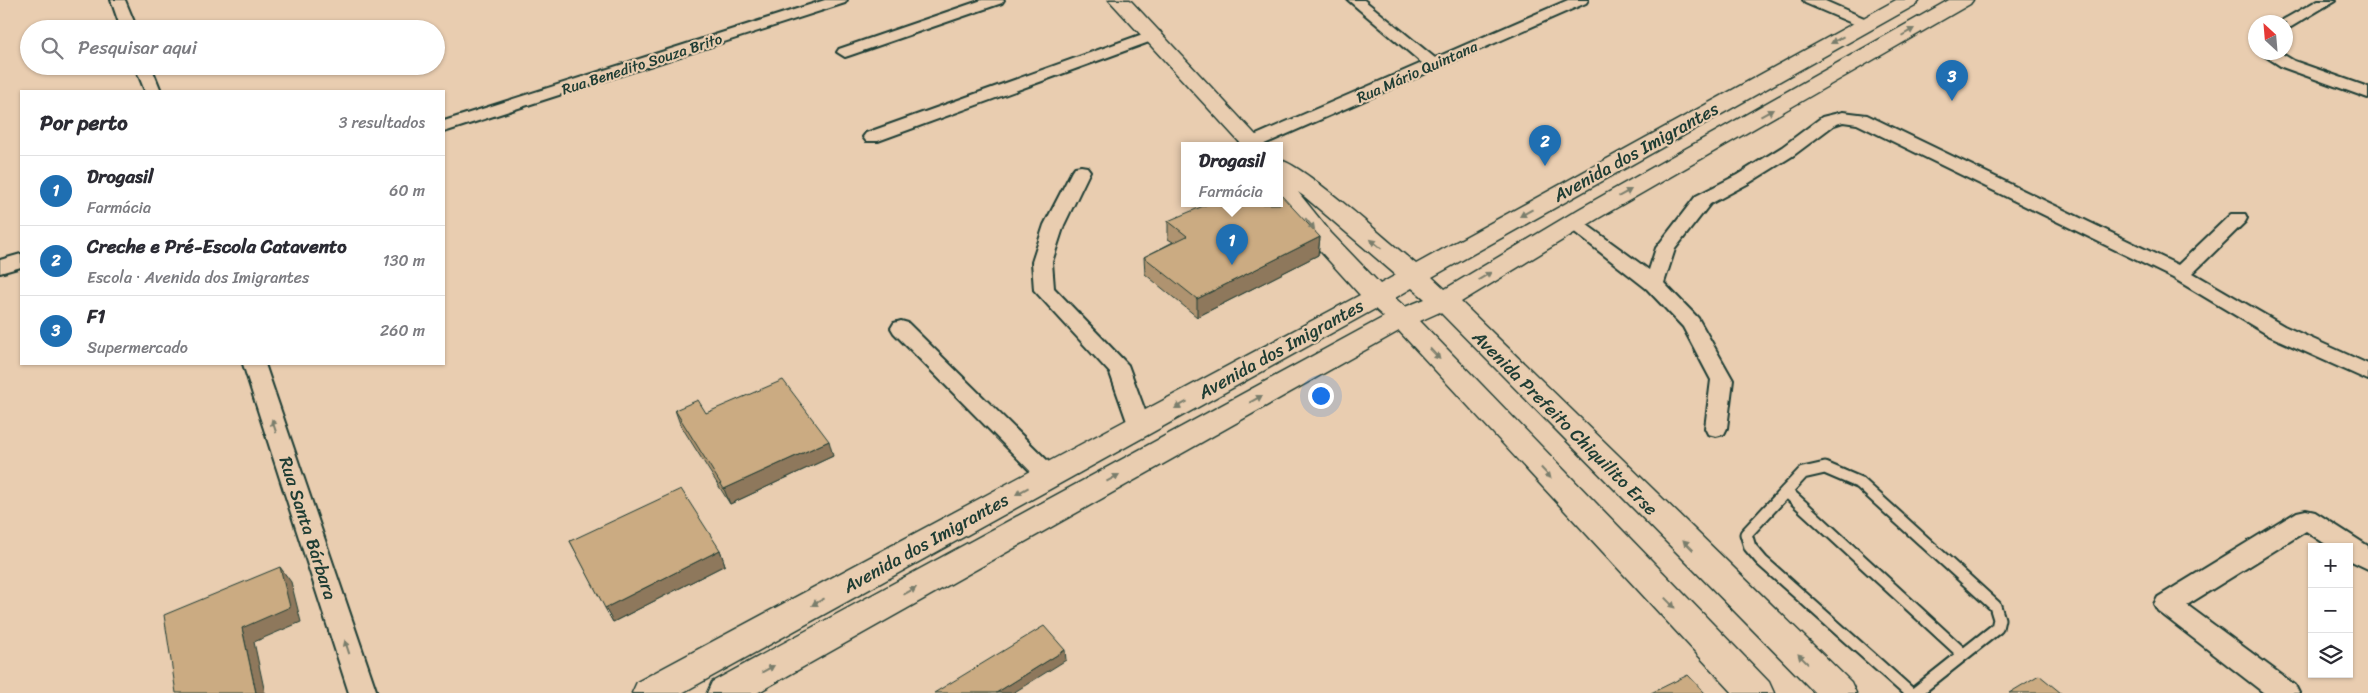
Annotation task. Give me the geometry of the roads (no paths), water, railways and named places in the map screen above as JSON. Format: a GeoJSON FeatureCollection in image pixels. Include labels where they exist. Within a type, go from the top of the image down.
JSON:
{"type":"FeatureCollection","features":[{"type":"Feature","properties":{"kind":"main road"},"geometry":{"type":"LineString","coordinates":[[1119,0],[1154,35],[1251,142]]}},
{"type":"Feature","properties":{"kind":"main road","name":"Avenida dos Imigrantes"},"geometry":{"type":"LineString","coordinates":[[650,693],[1140,427],[1910,0]]}},
{"type":"Feature","properties":{"kind":"main road","name":"Avenida dos Imigrantes"},"geometry":{"type":"LineString","coordinates":[[725,693],[1402,318],[1444,301],[1572,223],[1964,0]]}},
{"type":"Feature","properties":{"kind":"main road"},"geometry":{"type":"LineString","coordinates":[[1792,65],[1825,80]]}},
{"type":"Feature","properties":{"kind":"main road","name":"Avenida Prefeito Chiquilito Erse"},"geometry":{"type":"LineString","coordinates":[[1283,169],[1444,301],[1838,693]]}},
{"type":"Feature","properties":{"kind":"main road"},"geometry":{"type":"LineString","coordinates":[[1283,189],[1322,238],[1376,296],[1402,318],[1756,693]]}},
{"type":"Feature","properties":{"kind":"main road"},"geometry":{"type":"LineString","coordinates":[[1049,476],[1078,478],[1077,498]]}},
{"type":"Feature","properties":{"kind":"street"},"geometry":{"type":"LineString","coordinates":[[118,0],[126,20]]}},
{"type":"Feature","properties":{"kind":"street","name":"Rua Benedito Souza Brito"},"geometry":{"type":"LineString","coordinates":[[445,127],[840,0]]}},
{"type":"Feature","properties":{"kind":"street"},"geometry":{"type":"LineString","coordinates":[[845,52],[997,0]]}},
{"type":"Feature","properties":{"kind":"street"},"geometry":{"type":"LineString","coordinates":[[1355,0],[1434,65]]}},
{"type":"Feature","properties":{"kind":"street","name":"Rua Mário Quintana"},"geometry":{"type":"LineString","coordinates":[[1261,142],[1581,0]]}},
{"type":"Feature","properties":{"kind":"street"},"geometry":{"type":"LineString","coordinates":[[1810,0],[1866,24]]}},
{"type":"Feature","properties":{"kind":"street"},"geometry":{"type":"LineString","coordinates":[[2293,20],[2329,0]]}},
{"type":"Feature","properties":{"kind":"street"},"geometry":{"type":"LineString","coordinates":[[872,136],[1154,35]]}},
{"type":"Feature","properties":{"kind":"street"},"geometry":{"type":"LineString","coordinates":[[2281,60],[2368,93]]}},
{"type":"Feature","properties":{"kind":"street"},"geometry":{"type":"LineString","coordinates":[[147,75],[153,90]]}},
{"type":"Feature","properties":{"kind":"street"},"geometry":{"type":"LineString","coordinates":[[1654,284],[1666,248],[1704,200],[1751,174],[1828,121],[1843,116],[1861,119],[2180,274],[2277,331],[2368,373]]}},
{"type":"Feature","properties":{"kind":"street"},"geometry":{"type":"LineString","coordinates":[[1081,171],[1054,225],[1042,262],[1044,290],[1120,370],[1140,427]]}},
{"type":"Feature","properties":{"kind":"street"},"geometry":{"type":"LineString","coordinates":[[2180,274],[2238,218]]}},
{"type":"Feature","properties":{"kind":"street"},"geometry":{"type":"LineString","coordinates":[[1572,223],[1654,284],[1691,323],[1722,380],[1716,428]]}},
{"type":"Feature","properties":{"kind":"street"},"geometry":{"type":"LineString","coordinates":[[0,267],[20,260]]}},
{"type":"Feature","properties":{"kind":"street"},"geometry":{"type":"LineString","coordinates":[[901,328],[1049,476]]}},
{"type":"Feature","properties":{"kind":"street","name":"Rua Santa Bárbara"},"geometry":{"type":"LineString","coordinates":[[254,365],[363,693]]}},
{"type":"Feature","properties":{"kind":"street"},"geometry":{"type":"LineString","coordinates":[[2285,693],[2167,604],[2306,519],[2368,559]]}},
{"type":"Feature","properties":{"kind":"lane"},"geometry":{"type":"LineString","coordinates":[[1910,693],[1762,561],[1750,547],[1746,534],[1803,473],[1825,468],[1860,483],[1995,606],[1998,619],[1997,628],[1914,693]]}},
{"type":"Feature","properties":{"kind":"lane"},"geometry":{"type":"LineString","coordinates":[[1786,491],[1963,654]]}},
{"type":"Feature","properties":{"kind":"place","name":"F1"},"geometry":{"type":"Point","coordinates":[1952,101]}},
{"type":"Feature","properties":{"kind":"place","name":"Creche e Pré-Escola Catavento"},"geometry":{"type":"Point","coordinates":[1545,166]}},
{"type":"Feature","properties":{"kind":"place","name":"Drogasil"},"geometry":{"type":"Point","coordinates":[1232,265]}}]}
